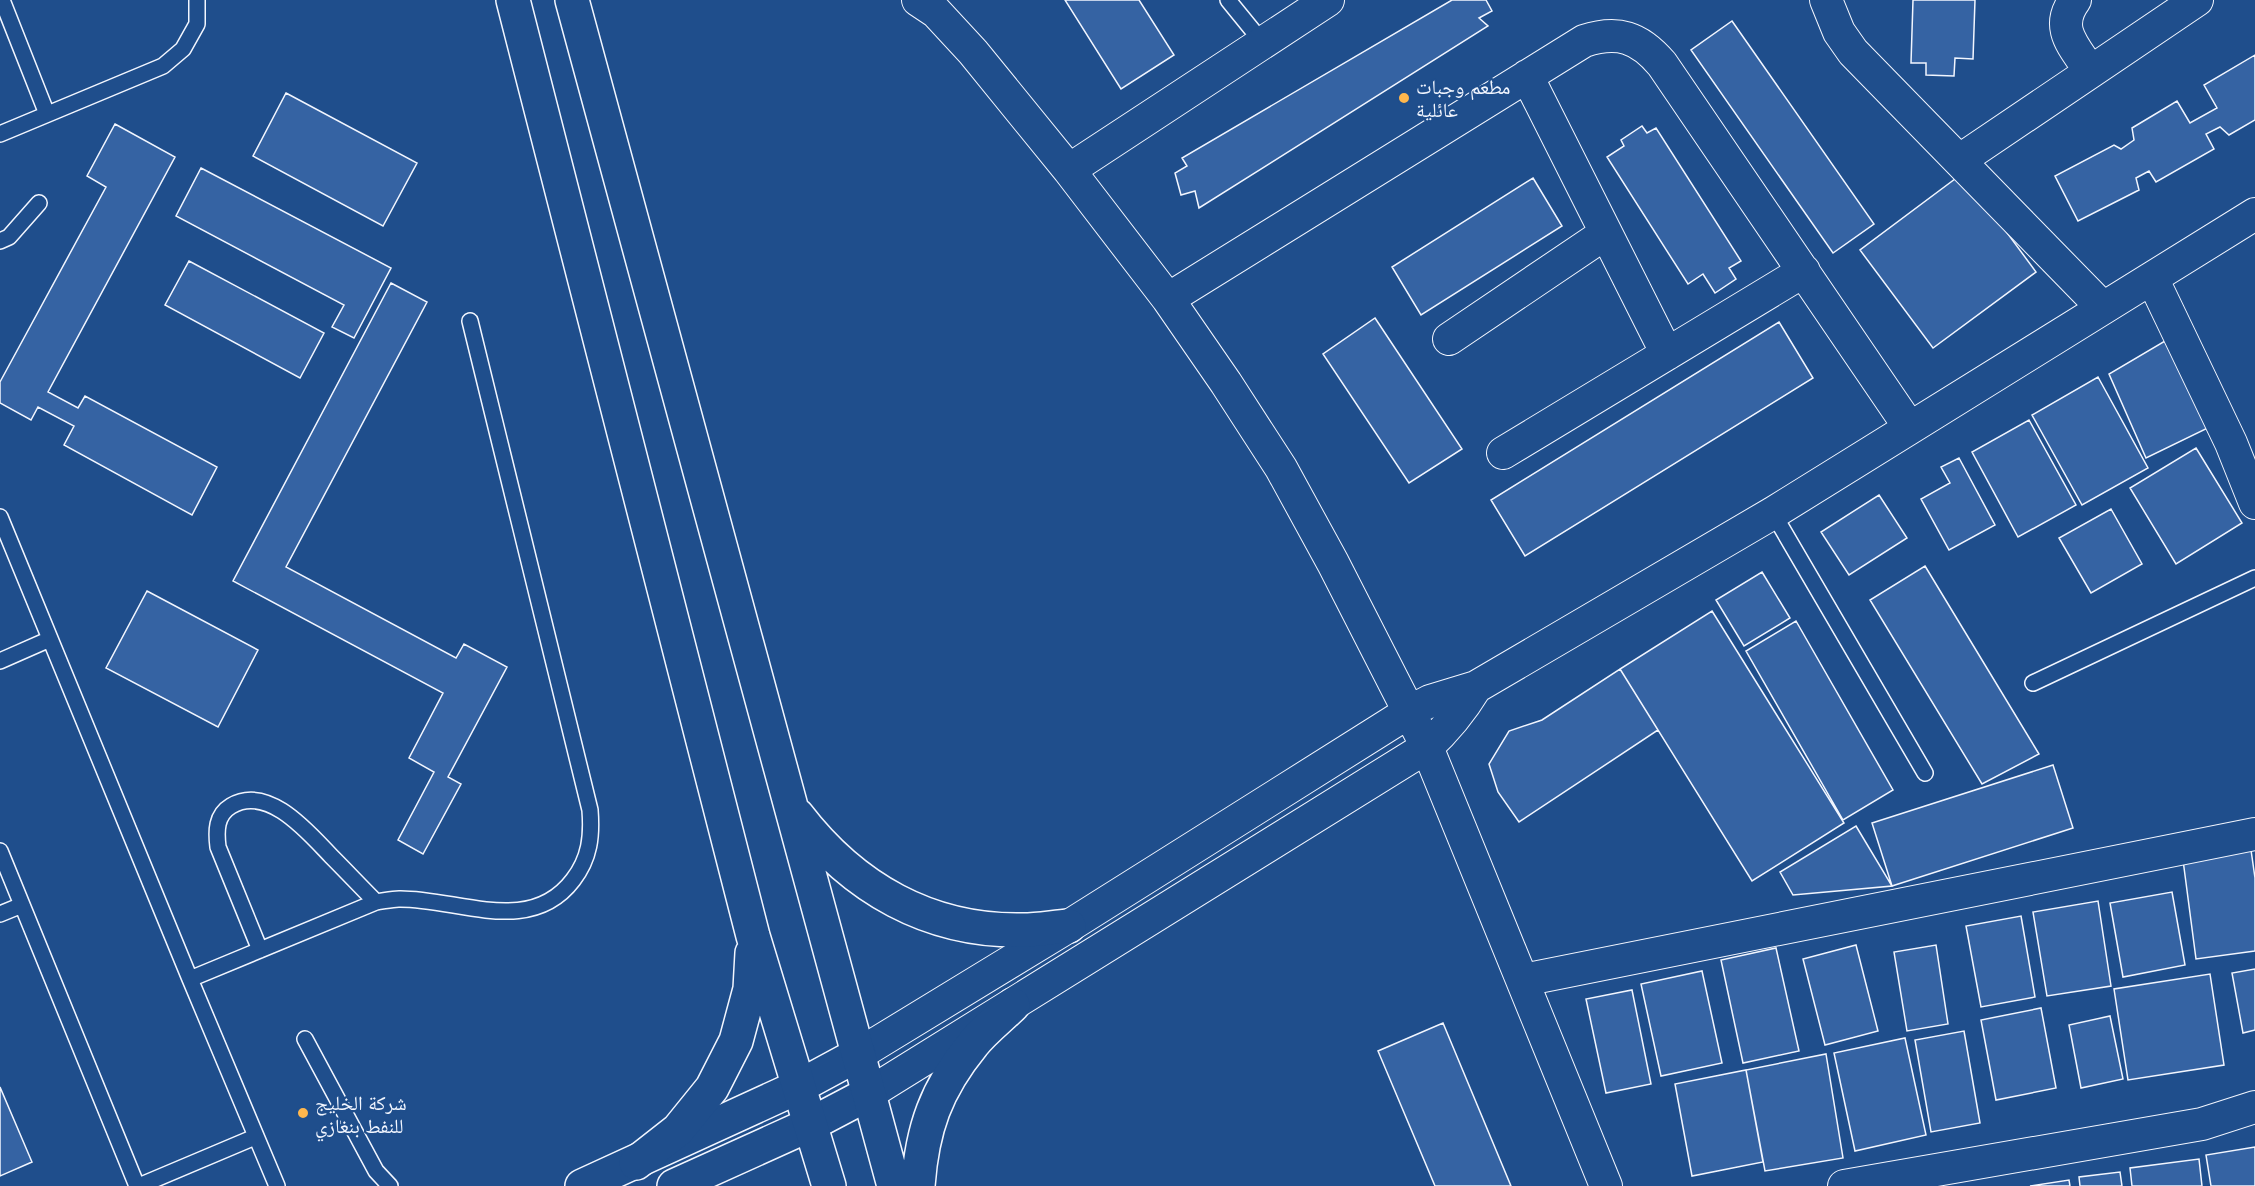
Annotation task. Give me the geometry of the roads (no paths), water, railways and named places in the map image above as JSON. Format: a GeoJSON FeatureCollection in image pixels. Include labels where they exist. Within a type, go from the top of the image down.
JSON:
{"type":"FeatureCollection","features":[{"type":"Feature","properties":{"kind":"main road"},"geometry":{"type":"LineString","coordinates":[[513,0],[753,936],[829,1186]]}},
{"type":"Feature","properties":{"kind":"main road"},"geometry":{"type":"LineString","coordinates":[[572,0],[894,1186]]}},
{"type":"Feature","properties":{"kind":"main road"},"geometry":{"type":"LineString","coordinates":[[789,804],[818,841],[851,873],[890,898],[932,916],[977,927],[1012,930],[1069,926]]}},
{"type":"Feature","properties":{"kind":"main road"},"geometry":{"type":"LineString","coordinates":[[636,1162],[678,1130],[712,1088],[736,1041],[750,989],[753,936]]}},
{"type":"Feature","properties":{"kind":"main road"},"geometry":{"type":"LineString","coordinates":[[918,1186],[920,1155],[929,1116],[947,1082],[973,1044],[1013,1005]]}},
{"type":"Feature","properties":{"kind":"main road"},"geometry":{"type":"LineString","coordinates":[[582,1186],[798,1087],[859,1054]]}},
{"type":"Feature","properties":{"kind":"main road"},"geometry":{"type":"LineString","coordinates":[[674,1186],[811,1124],[868,1094]]}},
{"type":"Feature","properties":{"kind":"street"},"geometry":{"type":"LineString","coordinates":[[918,0],[936,12],[973,52],[1069,171],[1168,299],[1281,468],[1333,562],[1427,747],[1606,1186]]}},
{"type":"Feature","properties":{"kind":"street"},"geometry":{"type":"LineString","coordinates":[[1069,171],[1328,0]]}},
{"type":"Feature","properties":{"kind":"street"},"geometry":{"type":"LineString","coordinates":[[1827,0],[1839,32],[1853,52],[2103,308]]}},
{"type":"Feature","properties":{"kind":"street"},"geometry":{"type":"LineString","coordinates":[[2075,0],[2065,22],[2067,35],[2090,71]]}},
{"type":"Feature","properties":{"kind":"street"},"geometry":{"type":"LineString","coordinates":[[1960,160],[2197,0]]}},
{"type":"Feature","properties":{"kind":"street"},"geometry":{"type":"LineString","coordinates":[[1168,299],[1584,41],[1600,36],[1617,35],[1635,40],[1651,51],[1910,428]]}},
{"type":"Feature","properties":{"kind":"street"},"geometry":{"type":"LineString","coordinates":[[1527,76],[1667,354]]}},
{"type":"Feature","properties":{"kind":"street"},"geometry":{"type":"LineString","coordinates":[[859,1054],[1069,926],[1408,712],[1430,701],[1476,687],[1773,513],[2255,214]]}},
{"type":"Feature","properties":{"kind":"street"},"geometry":{"type":"LineString","coordinates":[[1449,339],[1606,233]]}},
{"type":"Feature","properties":{"kind":"street"},"geometry":{"type":"LineString","coordinates":[[1503,453],[1803,271]]}},
{"type":"Feature","properties":{"kind":"street"},"geometry":{"type":"LineString","coordinates":[[2151,278],[2231,443],[2255,503]]}},
{"type":"Feature","properties":{"kind":"street"},"geometry":{"type":"LineString","coordinates":[[868,1094],[1427,747],[1462,710],[1476,687]]}},
{"type":"Feature","properties":{"kind":"street"},"geometry":{"type":"LineString","coordinates":[[1523,980],[2255,834]]}},
{"type":"Feature","properties":{"kind":"street"},"geometry":{"type":"LineString","coordinates":[[1844,1186],[2202,1124],[2255,1107]]}},
{"type":"Feature","properties":{"kind":"lane"},"geometry":{"type":"LineString","coordinates":[[2,0],[47,114]]}},
{"type":"Feature","properties":{"kind":"lane"},"geometry":{"type":"LineString","coordinates":[[0,134],[163,66],[183,49],[197,24],[197,0]]}},
{"type":"Feature","properties":{"kind":"lane"},"geometry":{"type":"LineString","coordinates":[[1228,0],[1263,43]]}},
{"type":"Feature","properties":{"kind":"lane"},"geometry":{"type":"LineString","coordinates":[[0,241],[9,237],[39,203]]}},
{"type":"Feature","properties":{"kind":"lane"},"geometry":{"type":"LineString","coordinates":[[190,979],[376,902],[398,898],[482,910],[532,909],[554,899],[567,888],[579,872],[589,852],[592,831],[590,810],[470,321]]}},
{"type":"Feature","properties":{"kind":"lane"},"geometry":{"type":"LineString","coordinates":[[1773,513],[1924,773]]}},
{"type":"Feature","properties":{"kind":"lane"},"geometry":{"type":"LineString","coordinates":[[0,517],[277,1186]]}},
{"type":"Feature","properties":{"kind":"lane"},"geometry":{"type":"LineString","coordinates":[[2033,684],[2255,578]]}},
{"type":"Feature","properties":{"kind":"lane"},"geometry":{"type":"LineString","coordinates":[[0,661],[50,639]]}},
{"type":"Feature","properties":{"kind":"lane"},"geometry":{"type":"LineString","coordinates":[[260,950],[218,847],[216,832],[219,817],[237,802],[250,800],[266,804],[295,819],[376,902]]}},
{"type":"Feature","properties":{"kind":"lane"},"geometry":{"type":"LineString","coordinates":[[0,851],[138,1186],[255,1137]]}},
{"type":"Feature","properties":{"kind":"lane"},"geometry":{"type":"LineString","coordinates":[[0,915],[22,905]]}},
{"type":"Feature","properties":{"kind":"lane"},"geometry":{"type":"LineString","coordinates":[[306,1039],[376,1171],[390,1186]]}},
{"type":"Feature","properties":{"kind":"place","name":"مطعم وجبات عائلية"},"geometry":{"type":"Point","coordinates":[1404,98]}},
{"type":"Feature","properties":{"kind":"place","name":"شركة الخليج للنفط بنغازي"},"geometry":{"type":"Point","coordinates":[303,1113]}}]}
